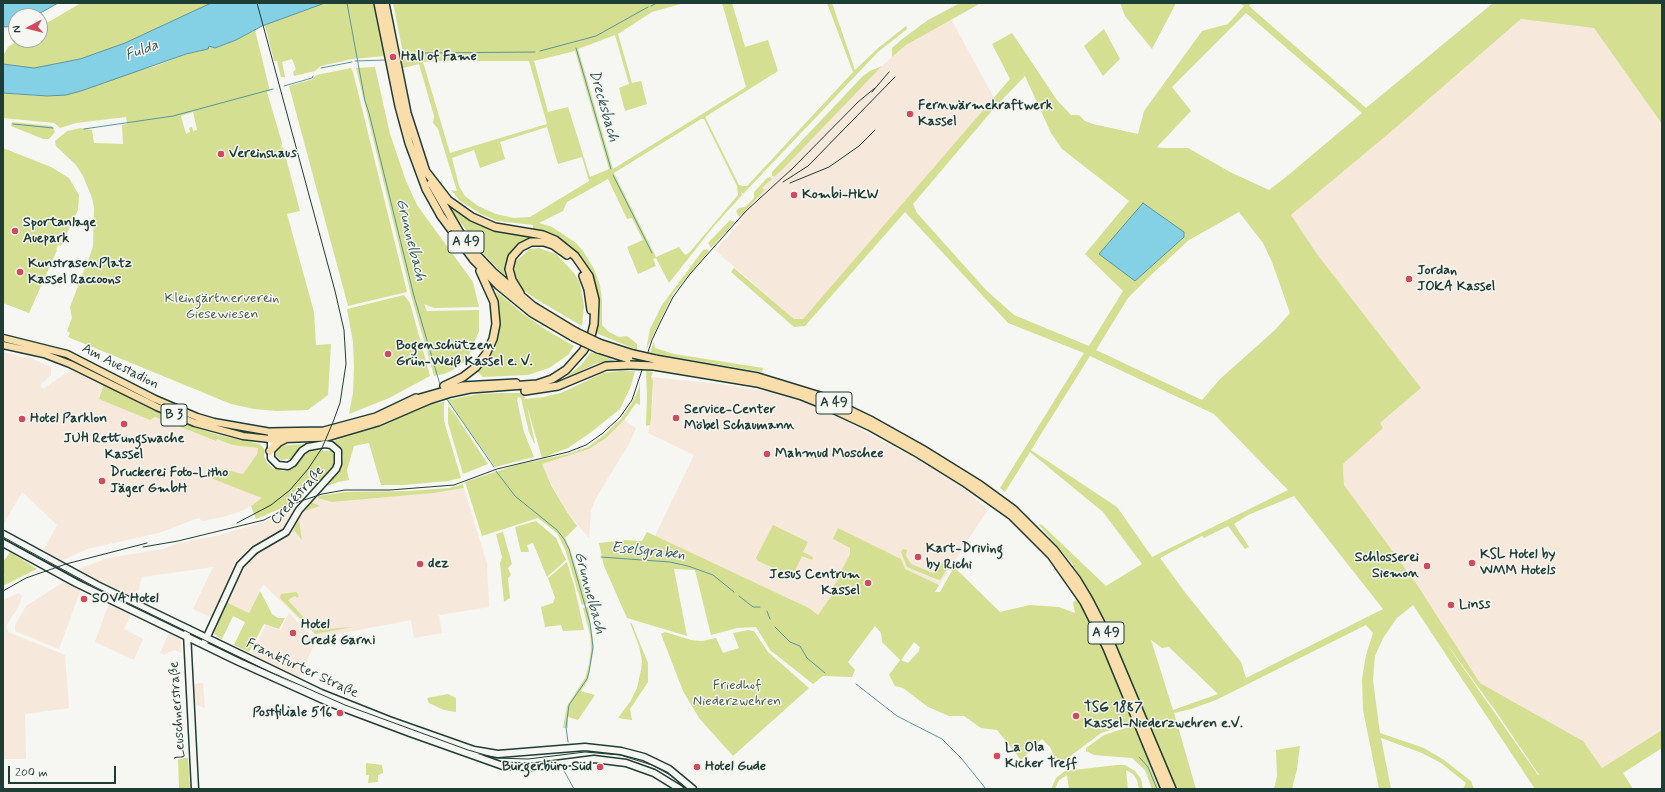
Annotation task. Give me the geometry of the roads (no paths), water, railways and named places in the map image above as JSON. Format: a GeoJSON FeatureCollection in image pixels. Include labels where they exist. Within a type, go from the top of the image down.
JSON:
{"type":"FeatureCollection","features":[{"type":"Feature","properties":{"kind":"highway","name":"A 49"},"geometry":{"type":"LineString","coordinates":[[378,3],[396,78],[409,123],[424,169],[441,204],[475,253],[502,281],[526,301],[574,335]]}},
{"type":"Feature","properties":{"kind":"highway","name":"A 49"},"geometry":{"type":"LineString","coordinates":[[385,3],[396,78],[408,143],[426,189],[445,222],[473,259],[499,286],[522,305],[574,335],[632,360],[739,379],[802,396],[840,412],[893,439],[1000,503],[1041,535],[1063,561],[1084,591],[1108,637],[1172,789]]}},
{"type":"Feature","properties":{"kind":"highway"},"geometry":{"type":"LineString","coordinates":[[424,169],[448,200],[472,217],[490,226],[535,233],[559,243],[571,251],[580,262],[592,283],[596,304],[594,324],[590,340],[572,365],[559,375],[545,382],[530,386],[449,389]]}},
{"type":"Feature","properties":{"kind":"highway"},"geometry":{"type":"LineString","coordinates":[[270,435],[324,430],[376,416],[413,400],[449,389],[474,384],[517,383],[536,380],[556,372],[574,355],[585,339],[590,325],[591,308],[588,289],[581,272],[572,260],[560,249],[549,243],[536,241],[526,244],[517,250],[512,257],[509,269],[510,275],[514,285],[526,301]]}},
{"type":"Feature","properties":{"kind":"highway"},"geometry":{"type":"LineString","coordinates":[[449,389],[480,363],[489,350],[494,334],[496,316],[492,296],[473,259]]}},
{"type":"Feature","properties":{"kind":"highway"},"geometry":{"type":"LineString","coordinates":[[494,388],[529,391],[544,389],[565,384],[606,366],[632,360]]}},
{"type":"Feature","properties":{"kind":"highway"},"geometry":{"type":"LineString","coordinates":[[270,435],[285,439],[327,437],[378,422],[435,393]]}},
{"type":"Feature","properties":{"kind":"highway"},"geometry":{"type":"LineString","coordinates":[[270,451],[279,442],[285,439]]}},
{"type":"Feature","properties":{"kind":"highway","name":"A 49"},"geometry":{"type":"LineString","coordinates":[[1000,503],[1046,550],[1084,602],[1109,653],[1165,789]]}},
{"type":"Feature","properties":{"kind":"main road","name":"Am Auestadion"},"geometry":{"type":"LineString","coordinates":[[3,338],[67,354],[94,366],[155,399],[203,419],[270,435]]}},
{"type":"Feature","properties":{"kind":"main road","name":"Am Auestadion"},"geometry":{"type":"LineString","coordinates":[[3,345],[44,354],[70,364],[157,407],[195,423],[243,436],[270,435]]}},
{"type":"Feature","properties":{"kind":"main road"},"geometry":{"type":"LineString","coordinates":[[270,435],[270,451]]}},
{"type":"Feature","properties":{"kind":"main road","name":"Credéstraße"},"geometry":{"type":"LineString","coordinates":[[207,638],[240,564],[255,550],[286,532],[299,510],[336,469],[338,464],[338,451],[328,444],[314,445],[304,448],[293,463],[288,466],[276,464],[271,458],[270,451]]}},
{"type":"Feature","properties":{"kind":"main road","name":"Frankfurter Straße"},"geometry":{"type":"LineString","coordinates":[[3,534],[66,574]]}},
{"type":"Feature","properties":{"kind":"main road","name":"Frankfurter Straße"},"geometry":{"type":"LineString","coordinates":[[3,543],[321,693],[388,722]]}},
{"type":"Feature","properties":{"kind":"main road","name":"Frankfurter Straße"},"geometry":{"type":"LineString","coordinates":[[96,588],[185,636],[323,700],[411,730],[474,750],[498,754],[585,747],[621,751],[644,757],[669,769],[693,789]]}},
{"type":"Feature","properties":{"kind":"main road"},"geometry":{"type":"LineString","coordinates":[[185,636],[188,630]]}},
{"type":"Feature","properties":{"kind":"main road","name":"Leuschnerstraße"},"geometry":{"type":"LineString","coordinates":[[185,636],[195,789]]}},
{"type":"Feature","properties":{"kind":"main road"},"geometry":{"type":"LineString","coordinates":[[204,644],[207,638]]}},
{"type":"Feature","properties":{"kind":"main road","name":"Frankfurter Straße"},"geometry":{"type":"LineString","coordinates":[[411,730],[503,766],[532,767],[594,760],[626,763],[654,773],[680,789]]}},
{"type":"Feature","properties":{"kind":"water"},"geometry":{"type":"Polygon","coordinates":[[[3,3],[58,3],[48,9],[8,8],[8,27],[3,26],[3,3]]]}},
{"type":"Feature","properties":{"kind":"water","name":"Fulda"},"geometry":{"type":"Polygon","coordinates":[[[211,3],[325,3],[262,26],[236,40],[215,48],[209,46],[208,49],[186,54],[81,91],[66,95],[47,96],[3,93],[3,64],[34,68],[80,59],[125,43],[211,3]]]}},
{"type":"Feature","properties":{"kind":"water"},"geometry":{"type":"Polygon","coordinates":[[[1143,203],[1184,232],[1184,237],[1135,281],[1099,254],[1143,203]]]}},
{"type":"Feature","properties":{"kind":"waterway","name":"Grunnelbach"},"geometry":{"type":"LineString","coordinates":[[347,3],[365,101],[414,296],[441,388]]}},
{"type":"Feature","properties":{"kind":"waterway"},"geometry":{"type":"LineString","coordinates":[[651,6],[657,3]]}},
{"type":"Feature","properties":{"kind":"waterway"},"geometry":{"type":"LineString","coordinates":[[540,51],[596,36],[648,7]]}},
{"type":"Feature","properties":{"kind":"waterway","name":"Drecksbach"},"geometry":{"type":"LineString","coordinates":[[576,48],[611,169]]}},
{"type":"Feature","properties":{"kind":"waterway"},"geometry":{"type":"LineString","coordinates":[[398,57],[426,53],[535,52]]}},
{"type":"Feature","properties":{"kind":"waterway"},"geometry":{"type":"LineString","coordinates":[[355,61],[387,60]]}},
{"type":"Feature","properties":{"kind":"waterway"},"geometry":{"type":"LineString","coordinates":[[321,68],[352,62]]}},
{"type":"Feature","properties":{"kind":"waterway"},"geometry":{"type":"LineString","coordinates":[[284,86],[312,78],[313,76]]}},
{"type":"Feature","properties":{"kind":"waterway"},"geometry":{"type":"LineString","coordinates":[[84,129],[173,116],[273,89]]}},
{"type":"Feature","properties":{"kind":"waterway"},"geometry":{"type":"LineString","coordinates":[[13,124],[53,128]]}},
{"type":"Feature","properties":{"kind":"waterway","name":"Drecksbach"},"geometry":{"type":"LineString","coordinates":[[613,175],[652,253]]}},
{"type":"Feature","properties":{"kind":"waterway","name":"Grunnelbach"},"geometry":{"type":"LineString","coordinates":[[446,398],[494,467]]}},
{"type":"Feature","properties":{"kind":"waterway","name":"Grunnelbach"},"geometry":{"type":"LineString","coordinates":[[496,471],[515,496],[557,530],[564,539],[569,549],[590,623],[593,647],[589,672],[587,679],[569,705],[566,727],[568,742]]}},
{"type":"Feature","properties":{"kind":"waterway","name":"Eselsgraben"},"geometry":{"type":"LineString","coordinates":[[601,557],[670,562],[688,566],[713,575],[734,592]]}},
{"type":"Feature","properties":{"kind":"waterway","name":"Eselsgraben"},"geometry":{"type":"LineString","coordinates":[[739,596],[753,607],[760,607]]}},
{"type":"Feature","properties":{"kind":"waterway","name":"Eselsgraben"},"geometry":{"type":"LineString","coordinates":[[767,611],[770,619]]}},
{"type":"Feature","properties":{"kind":"waterway","name":"Eselsgraben"},"geometry":{"type":"LineString","coordinates":[[775,627],[790,642],[800,646],[807,658],[825,673]]}},
{"type":"Feature","properties":{"kind":"waterway","name":"Eselsgraben"},"geometry":{"type":"LineString","coordinates":[[856,684],[897,716],[942,739],[961,758],[986,789]]}},
{"type":"Feature","properties":{"kind":"waterway","name":"Eselsgraben"},"geometry":{"type":"LineString","coordinates":[[1139,757],[1148,767],[1157,789]]}},
{"type":"Feature","properties":{"kind":"waterway","name":"Grunnelbach"},"geometry":{"type":"LineString","coordinates":[[562,767],[574,789]]}},
{"type":"Feature","properties":{"kind":"tram line"},"geometry":{"type":"LineString","coordinates":[[3,537],[95,587],[266,670],[345,705],[468,750],[496,758],[528,759],[585,752],[620,755],[652,765],[672,776],[687,789]]}},
{"type":"Feature","properties":{"kind":"railway"},"geometry":{"type":"LineString","coordinates":[[237,523],[271,505],[290,490],[308,469],[322,448],[340,403],[346,364],[344,330],[335,291],[257,3]]}},
{"type":"Feature","properties":{"kind":"railway"},"geometry":{"type":"LineString","coordinates":[[872,92],[889,72]]}},
{"type":"Feature","properties":{"kind":"railway"},"geometry":{"type":"LineString","coordinates":[[783,182],[808,166],[895,77]]}},
{"type":"Feature","properties":{"kind":"railway"},"geometry":{"type":"LineString","coordinates":[[143,547],[178,541],[264,520],[298,502],[322,494],[345,490],[390,490],[454,485],[497,469],[568,452],[586,445],[603,433],[620,417],[632,400],[652,340],[673,297],[690,274],[746,211],[793,168],[858,102],[875,88]]}},
{"type":"Feature","properties":{"kind":"railway"},"geometry":{"type":"LineString","coordinates":[[790,183],[829,167],[859,146],[875,130]]}},
{"type":"Feature","properties":{"kind":"railway"},"geometry":{"type":"LineString","coordinates":[[3,591],[26,578],[66,564],[147,543]]}},
{"type":"Feature","properties":{"kind":"place","name":"Hall of Fame"},"geometry":{"type":"Point","coordinates":[393,57]}},
{"type":"Feature","properties":{"kind":"place","name":"Fernwärmekraftwerk Kassel"},"geometry":{"type":"Point","coordinates":[910,114]}},
{"type":"Feature","properties":{"kind":"place","name":"Vereinshaus"},"geometry":{"type":"Point","coordinates":[221,154]}},
{"type":"Feature","properties":{"kind":"place","name":"Kombi-HKW"},"geometry":{"type":"Point","coordinates":[794,195]}},
{"type":"Feature","properties":{"kind":"place","name":"Sportanlage Auepark"},"geometry":{"type":"Point","coordinates":[15,231]}},
{"type":"Feature","properties":{"kind":"place","name":"KunstrasenPlatz Kassel Raccoons"},"geometry":{"type":"Point","coordinates":[20,272]}},
{"type":"Feature","properties":{"kind":"place","name":"Jordan JOKA Kassel"},"geometry":{"type":"Point","coordinates":[1409,279]}},
{"type":"Feature","properties":{"kind":"place","name":"Bogenschützen Grün-Weiß Kassel e. V."},"geometry":{"type":"Point","coordinates":[388,354]}},
{"type":"Feature","properties":{"kind":"place","name":"Service-Center Möbel Schaumann"},"geometry":{"type":"Point","coordinates":[676,418]}},
{"type":"Feature","properties":{"kind":"place","name":"Hotel Parklon"},"geometry":{"type":"Point","coordinates":[22,419]}},
{"type":"Feature","properties":{"kind":"place","name":"JUH Rettungswache Kassel"},"geometry":{"type":"Point","coordinates":[124,424]}},
{"type":"Feature","properties":{"kind":"place","name":"Mahmud Moschee"},"geometry":{"type":"Point","coordinates":[767,454]}},
{"type":"Feature","properties":{"kind":"place","name":"Druckerei Foto-Litho Jäger GmbH"},"geometry":{"type":"Point","coordinates":[102,481]}},
{"type":"Feature","properties":{"kind":"place","name":"Kart-Driving by Richi"},"geometry":{"type":"Point","coordinates":[918,557]}},
{"type":"Feature","properties":{"kind":"place","name":"KSL Hotel by WMM Hotels"},"geometry":{"type":"Point","coordinates":[1472,563]}},
{"type":"Feature","properties":{"kind":"place","name":"dez"},"geometry":{"type":"Point","coordinates":[420,564]}},
{"type":"Feature","properties":{"kind":"place","name":"Schlosserei Siemon"},"geometry":{"type":"Point","coordinates":[1427,566]}},
{"type":"Feature","properties":{"kind":"place","name":"Jesus Centrum Kassel"},"geometry":{"type":"Point","coordinates":[868,583]}},
{"type":"Feature","properties":{"kind":"place","name":"SOVA Hotel"},"geometry":{"type":"Point","coordinates":[84,599]}},
{"type":"Feature","properties":{"kind":"place","name":"Linss"},"geometry":{"type":"Point","coordinates":[1451,605]}},
{"type":"Feature","properties":{"kind":"place","name":"Hotel Credé Garni"},"geometry":{"type":"Point","coordinates":[293,633]}},
{"type":"Feature","properties":{"kind":"place","name":"Postfiliale 516"},"geometry":{"type":"Point","coordinates":[340,713]}},
{"type":"Feature","properties":{"kind":"place","name":"TSG 1887 Kassel-Niederzwehren e.V."},"geometry":{"type":"Point","coordinates":[1076,716]}},
{"type":"Feature","properties":{"kind":"place","name":"La Ola Kicker Treff"},"geometry":{"type":"Point","coordinates":[997,756]}},
{"type":"Feature","properties":{"kind":"place","name":"Bürgerbüro Süd"},"geometry":{"type":"Point","coordinates":[600,767]}},
{"type":"Feature","properties":{"kind":"place","name":"Hotel Gude"},"geometry":{"type":"Point","coordinates":[697,767]}},
{"type":"Feature","properties":{"kind":"park label","name":"Kleingärtnerverein Giesewiesen"},"geometry":{"type":"Point","coordinates":[222,308]}},
{"type":"Feature","properties":{"kind":"park label","name":"Friedhof Niederzwehren"},"geometry":{"type":"Point","coordinates":[737,694]}}]}
